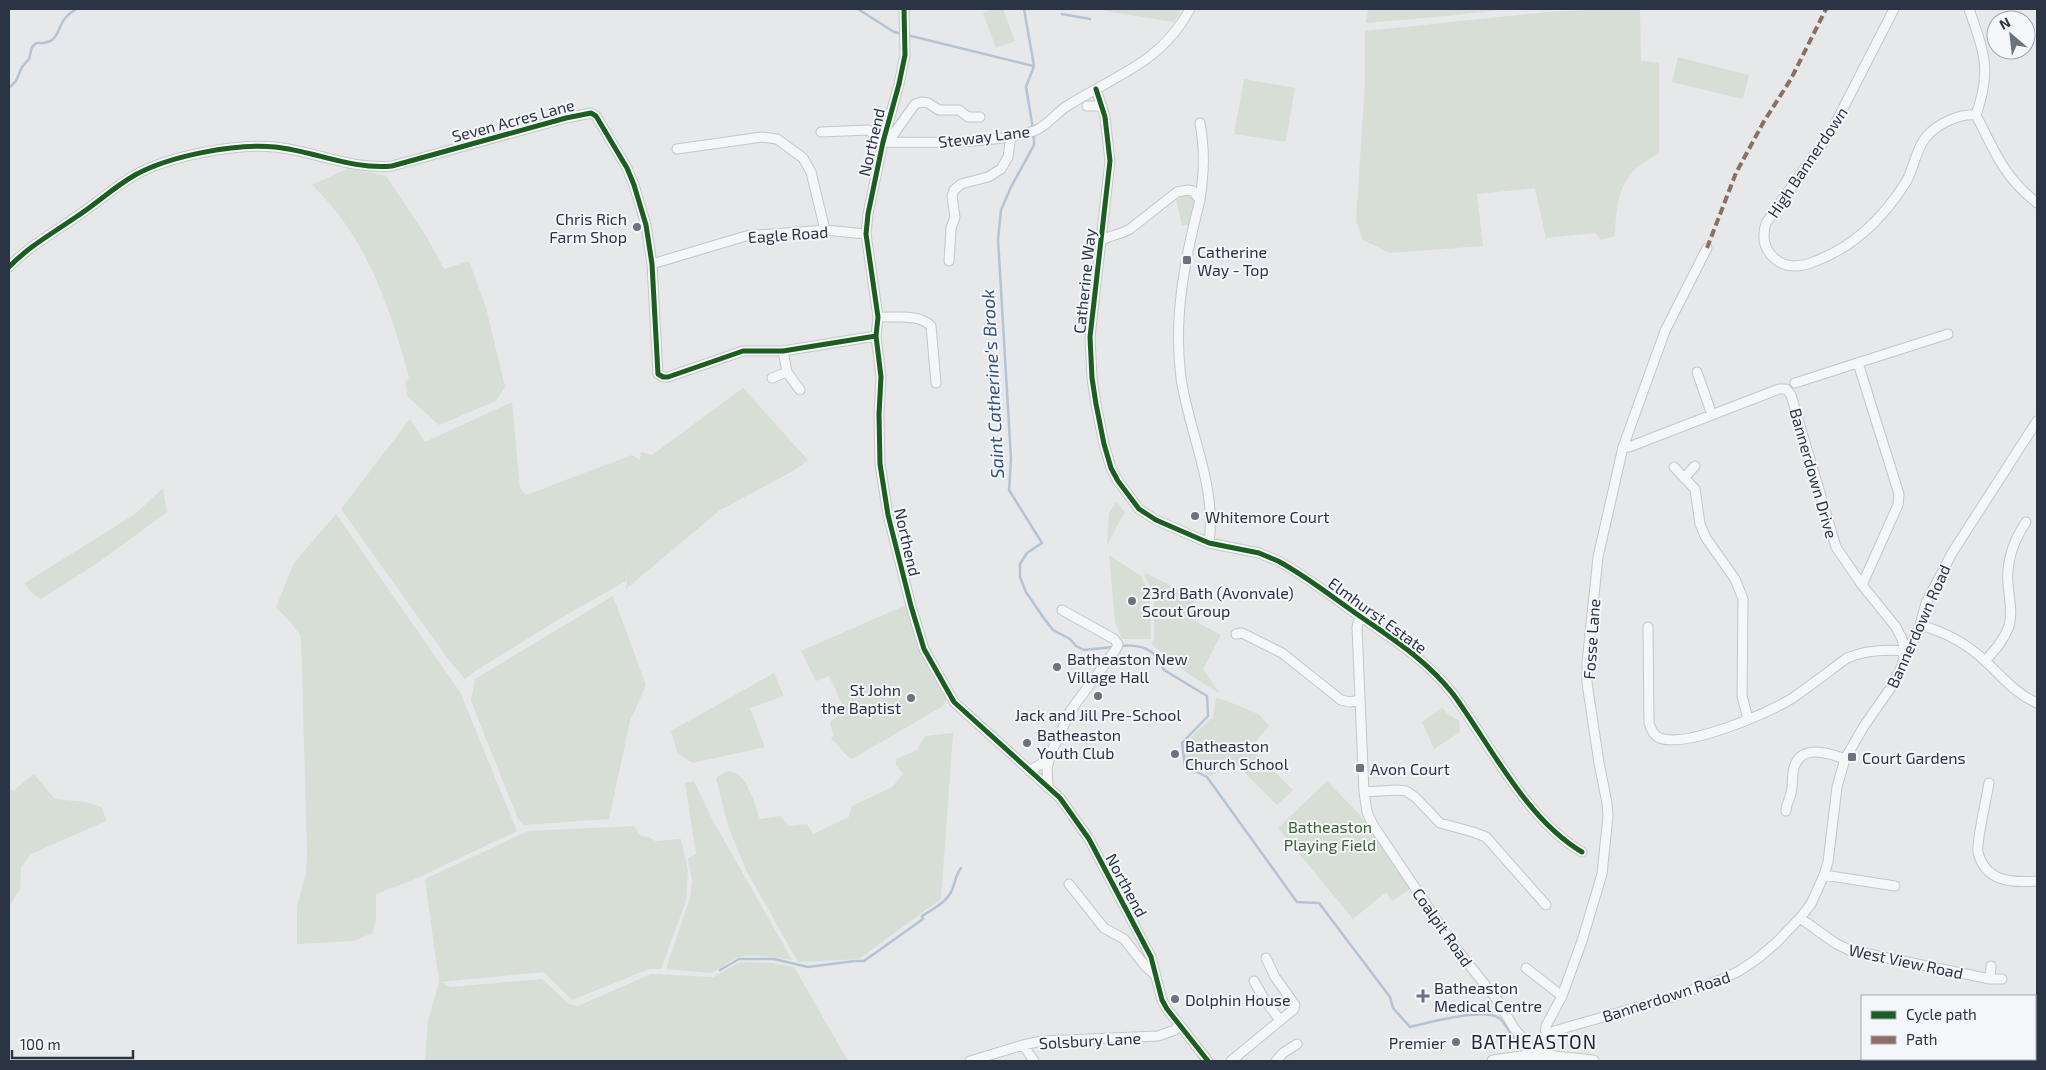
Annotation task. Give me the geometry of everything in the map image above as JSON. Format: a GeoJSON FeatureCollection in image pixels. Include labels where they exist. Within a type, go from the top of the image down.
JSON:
{"type":"FeatureCollection","features":[{"type":"Feature","properties":{"kind":"street","name":"Northend"},"geometry":{"type":"LineString","coordinates":[[904,9],[905,55],[883,142],[866,234],[878,317],[876,336],[881,377],[879,414],[880,457],[888,515],[924,649],[954,702],[1070,810],[1088,838],[1151,957],[1162,1000],[1208,1061]]}},
{"type":"Feature","properties":{"kind":"street","name":"Steway Lane"},"geometry":{"type":"LineString","coordinates":[[883,142],[953,142],[1011,136],[1036,130],[1068,106],[1149,58],[1177,30],[1190,9]]}},
{"type":"Feature","properties":{"kind":"street","name":"High Bannerdown"},"geometry":{"type":"LineString","coordinates":[[1894,9],[1838,120],[1766,223],[1763,239],[1768,252],[1781,263],[1803,266],[1828,256],[1855,241],[1866,232],[1899,192],[1907,180],[1926,137],[1937,128],[1958,117],[1967,114],[1976,115]]}},
{"type":"Feature","properties":{"kind":"street"},"geometry":{"type":"LineString","coordinates":[[1969,9],[1984,56],[1986,75],[1984,93],[1976,115],[2003,168],[2023,191],[2037,202]]}},
{"type":"Feature","properties":{"kind":"street","name":"Catherine Way"},"geometry":{"type":"LineString","coordinates":[[1096,89],[1108,132],[1110,161],[1099,242],[1090,337],[1092,378],[1099,425],[1111,468],[1139,509],[1176,530],[1209,543]]}},
{"type":"Feature","properties":{"kind":"street"},"geometry":{"type":"LineString","coordinates":[[821,132],[868,130],[872,131],[877,140],[883,142],[893,135],[916,104],[922,102],[928,103],[939,110],[959,110],[968,117],[980,117]]}},
{"type":"Feature","properties":{"kind":"street"},"geometry":{"type":"LineString","coordinates":[[1087,106],[1102,106]]}},
{"type":"Feature","properties":{"kind":"street","name":"Seven Acres Lane"},"geometry":{"type":"LineString","coordinates":[[9,267],[39,242],[116,188],[135,175],[157,165],[245,145],[276,147],[369,166],[392,166],[557,120],[591,113],[596,116],[615,147],[634,185],[646,225],[652,264],[658,374],[668,377],[743,351],[783,351],[876,336]]}},
{"type":"Feature","properties":{"kind":"street"},"geometry":{"type":"LineString","coordinates":[[1200,123],[1204,144],[1205,169],[1189,245],[1179,330],[1181,378],[1208,490],[1211,528],[1209,543]]}},
{"type":"Feature","properties":{"kind":"street"},"geometry":{"type":"LineString","coordinates":[[949,261],[955,217],[952,196],[954,190],[961,184],[988,177],[1001,169],[1008,157],[1011,136]]}},
{"type":"Feature","properties":{"kind":"street"},"geometry":{"type":"LineString","coordinates":[[677,149],[762,137],[778,139],[803,158],[811,172],[825,230]]}},
{"type":"Feature","properties":{"kind":"street","name":"Catherine Way"},"geometry":{"type":"LineString","coordinates":[[1099,242],[1106,237],[1122,234],[1130,229],[1177,192],[1193,191],[1200,200]]}},
{"type":"Feature","properties":{"kind":"street","name":"Eagle Road"},"geometry":{"type":"LineString","coordinates":[[652,264],[746,236],[825,230],[866,234]]}},
{"type":"Feature","properties":{"kind":"street","name":"Fosse Lane"},"geometry":{"type":"LineString","coordinates":[[1545,1036],[1546,1026],[1562,996],[1582,941],[1602,874],[1608,816],[1587,684],[1587,663],[1598,557],[1623,447],[1662,338],[1707,248]]}},
{"type":"Feature","properties":{"kind":"street"},"geometry":{"type":"LineString","coordinates":[[878,317],[918,318],[925,320],[931,326],[936,383]]}},
{"type":"Feature","properties":{"kind":"street"},"geometry":{"type":"LineString","coordinates":[[1796,383],[1948,334]]}},
{"type":"Feature","properties":{"kind":"street"},"geometry":{"type":"LineString","coordinates":[[783,351],[787,372],[800,390]]}},
{"type":"Feature","properties":{"kind":"street"},"geometry":{"type":"LineString","coordinates":[[1858,363],[1899,494],[1898,505],[1862,585]]}},
{"type":"Feature","properties":{"kind":"street"},"geometry":{"type":"LineString","coordinates":[[772,378],[787,372]]}},
{"type":"Feature","properties":{"kind":"street"},"geometry":{"type":"LineString","coordinates":[[1697,372],[1712,414]]}},
{"type":"Feature","properties":{"kind":"street","name":"Bannerdown Drive"},"geometry":{"type":"LineString","coordinates":[[1623,447],[1779,389],[1786,389],[1791,395],[1836,547],[1862,585],[1896,627],[1902,639],[1904,651]]}},
{"type":"Feature","properties":{"kind":"street","name":"Bannerdown Road"},"geometry":{"type":"LineString","coordinates":[[1545,1036],[1554,1031],[1670,998],[1739,972],[1776,943],[1800,918],[1811,904],[1824,875],[1830,852],[1838,786],[1845,759],[1864,726],[1892,686],[1902,666],[1904,651],[1914,639],[1926,603],[1952,553],[2037,421]]}},
{"type":"Feature","properties":{"kind":"street"},"geometry":{"type":"LineString","coordinates":[[1685,477],[1695,466]]}},
{"type":"Feature","properties":{"kind":"street"},"geometry":{"type":"LineString","coordinates":[[1674,467],[1695,489],[1700,524],[1706,538],[1735,579],[1743,599],[1742,696],[1748,719]]}},
{"type":"Feature","properties":{"kind":"street"},"geometry":{"type":"LineString","coordinates":[[1985,661],[2002,642],[2009,625],[2010,612],[2007,580],[2010,554],[2017,535],[2026,522]]}},
{"type":"Feature","properties":{"kind":"street","name":"Elmhurst Estate"},"geometry":{"type":"LineString","coordinates":[[1209,543],[1259,554],[1278,561],[1406,647],[1432,670],[1452,694],[1531,806],[1556,832],[1579,847]]}},
{"type":"Feature","properties":{"kind":"street"},"geometry":{"type":"LineString","coordinates":[[1029,771],[1041,764],[1050,753],[1071,710],[1117,647],[1114,639],[1062,610]]}},
{"type":"Feature","properties":{"kind":"street","name":"Elmhurst Estate"},"geometry":{"type":"LineString","coordinates":[[1360,616],[1357,627],[1364,792]]}},
{"type":"Feature","properties":{"kind":"street"},"geometry":{"type":"LineString","coordinates":[[1920,625],[1955,637],[1985,661],[2004,682],[2023,697],[2037,703]]}},
{"type":"Feature","properties":{"kind":"street"},"geometry":{"type":"LineString","coordinates":[[1648,627],[1649,723],[1652,732],[1658,737],[1674,740],[1710,733],[1748,719],[1790,699],[1852,656],[1868,650],[1904,651]]}},
{"type":"Feature","properties":{"kind":"street"},"geometry":{"type":"LineString","coordinates":[[1236,634],[1242,633],[1282,653],[1341,700],[1350,702],[1360,700]]}},
{"type":"Feature","properties":{"kind":"street"},"geometry":{"type":"LineString","coordinates":[[1786,811],[1782,800],[1792,792],[1793,771],[1795,764],[1802,756],[1820,751],[1845,759]]}},
{"type":"Feature","properties":{"kind":"street"},"geometry":{"type":"LineString","coordinates":[[1048,788],[1047,768],[1050,753]]}},
{"type":"Feature","properties":{"kind":"street"},"geometry":{"type":"LineString","coordinates":[[1989,783],[1978,851],[1984,866],[1997,878],[2014,882],[2037,881]]}},
{"type":"Feature","properties":{"kind":"street"},"geometry":{"type":"LineString","coordinates":[[1364,792],[1406,791],[1415,797],[1440,823],[1486,837],[1546,905]]}},
{"type":"Feature","properties":{"kind":"street","name":"Coalpit Road"},"geometry":{"type":"LineString","coordinates":[[1364,792],[1367,812],[1373,825],[1454,947],[1498,1000],[1514,1028],[1537,1059]]}},
{"type":"Feature","properties":{"kind":"street"},"geometry":{"type":"LineString","coordinates":[[1824,875],[1895,886]]}},
{"type":"Feature","properties":{"kind":"street"},"geometry":{"type":"LineString","coordinates":[[1069,884],[1104,928],[1124,939],[1146,967],[1155,975]]}},
{"type":"Feature","properties":{"kind":"street","name":"West View Road"},"geometry":{"type":"LineString","coordinates":[[1800,918],[1835,943],[1849,950],[1990,979],[2002,979]]}},
{"type":"Feature","properties":{"kind":"street"},"geometry":{"type":"LineString","coordinates":[[1231,1061],[1294,1009],[1295,1005],[1275,977],[1266,958]]}},
{"type":"Feature","properties":{"kind":"street"},"geometry":{"type":"LineString","coordinates":[[1990,979],[1991,966]]}},
{"type":"Feature","properties":{"kind":"street"},"geometry":{"type":"LineString","coordinates":[[1526,968],[1562,996]]}},
{"type":"Feature","properties":{"kind":"street"},"geometry":{"type":"LineString","coordinates":[[1254,981],[1264,999],[1280,1020]]}},
{"type":"Feature","properties":{"kind":"street","name":"Solsbury Lane"},"geometry":{"type":"LineString","coordinates":[[970,1061],[1042,1041],[1158,1036],[1175,1030],[1179,1025]]}},
{"type":"Feature","properties":{"kind":"street"},"geometry":{"type":"LineString","coordinates":[[1537,1059],[1540,1042],[1545,1036]]}},
{"type":"Feature","properties":{"kind":"street"},"geometry":{"type":"LineString","coordinates":[[1276,1061],[1282,1054],[1297,1044]]}},
{"type":"Feature","properties":{"kind":"street"},"geometry":{"type":"LineString","coordinates":[[1023,1045],[1034,1061]]}},
{"type":"Feature","properties":{"kind":"street"},"geometry":{"type":"LineString","coordinates":[[1493,1061],[1537,1059],[1593,1061]]}},
{"type":"Feature","properties":{"kind":"green space"},"geometry":{"type":"Polygon","coordinates":[[[993,9],[1003,9],[1015,41],[996,48],[983,13],[993,9]]]}},
{"type":"Feature","properties":{"kind":"green space"},"geometry":{"type":"Polygon","coordinates":[[[1104,9],[1182,9],[1174,22],[1105,11],[1104,9]]]}},
{"type":"Feature","properties":{"kind":"green space"},"geometry":{"type":"Polygon","coordinates":[[[1368,9],[1507,9],[1366,23],[1368,9]]]}},
{"type":"Feature","properties":{"kind":"green space"},"geometry":{"type":"Polygon","coordinates":[[[1640,9],[1641,61],[1659,63],[1659,153],[1635,169],[1624,184],[1617,209],[1615,236],[1601,240],[1595,233],[1546,238],[1535,188],[1477,194],[1483,246],[1390,253],[1363,240],[1356,221],[1365,84],[1365,31],[1548,12],[1640,9]]]}},
{"type":"Feature","properties":{"kind":"green space"},"geometry":{"type":"Polygon","coordinates":[[[1678,57],[1749,75],[1743,99],[1672,82],[1678,57]]]}},
{"type":"Feature","properties":{"kind":"green space"},"geometry":{"type":"Polygon","coordinates":[[[1244,79],[1295,88],[1286,142],[1234,134],[1244,79]]]}},
{"type":"Feature","properties":{"kind":"green space"},"geometry":{"type":"Polygon","coordinates":[[[349,168],[386,176],[426,236],[444,269],[469,261],[486,308],[505,387],[496,401],[439,425],[408,397],[405,383],[409,377],[402,351],[374,274],[347,227],[331,205],[312,185],[349,168]]]}},
{"type":"Feature","properties":{"kind":"green space"},"geometry":{"type":"Polygon","coordinates":[[[1187,195],[1192,198],[1196,205],[1189,225],[1182,225],[1176,200],[1187,195]]]}},
{"type":"Feature","properties":{"kind":"green space"},"geometry":{"type":"Polygon","coordinates":[[[743,388],[808,460],[793,471],[720,510],[626,589],[628,561],[626,581],[566,615],[465,679],[448,659],[341,509],[410,419],[425,442],[512,402],[520,488],[526,495],[632,455],[640,460],[641,452],[652,455],[743,388]]]}},
{"type":"Feature","properties":{"kind":"green space"},"geometry":{"type":"Polygon","coordinates":[[[163,488],[167,512],[99,562],[41,599],[31,592],[25,583],[135,514],[163,488]]]}},
{"type":"Feature","properties":{"kind":"green space"},"geometry":{"type":"Polygon","coordinates":[[[1116,502],[1125,512],[1107,546],[1109,514],[1116,502]]]}},
{"type":"Feature","properties":{"kind":"green space"},"geometry":{"type":"Polygon","coordinates":[[[336,514],[460,692],[517,831],[413,880],[376,894],[376,920],[372,933],[354,941],[297,944],[297,906],[306,874],[307,851],[301,637],[293,625],[276,607],[294,563],[336,514]]]}},
{"type":"Feature","properties":{"kind":"green space"},"geometry":{"type":"Polygon","coordinates":[[[1109,555],[1141,576],[1150,595],[1151,639],[1122,639],[1115,622],[1109,555]]]}},
{"type":"Feature","properties":{"kind":"green space"},"geometry":{"type":"Polygon","coordinates":[[[1146,573],[1195,598],[1185,616],[1221,635],[1203,669],[1219,693],[1187,673],[1151,644],[1154,640],[1154,595],[1144,575],[1146,573]]]}},
{"type":"Feature","properties":{"kind":"green space"},"geometry":{"type":"Polygon","coordinates":[[[613,596],[646,685],[630,721],[609,819],[524,825],[518,819],[471,701],[475,679],[613,596]]]}},
{"type":"Feature","properties":{"kind":"green space","name":"St John the Baptist"},"geometry":{"type":"Polygon","coordinates":[[[906,605],[918,649],[947,698],[943,706],[852,759],[831,739],[833,735],[830,723],[846,712],[829,676],[816,681],[801,651],[906,605]]]}},
{"type":"Feature","properties":{"kind":"green space"},"geometry":{"type":"Polygon","coordinates":[[[774,673],[784,696],[750,708],[765,747],[693,763],[678,754],[671,731],[774,673]]]}},
{"type":"Feature","properties":{"kind":"green space"},"geometry":{"type":"Polygon","coordinates":[[[1216,698],[1258,714],[1269,726],[1250,748],[1293,790],[1277,805],[1235,763],[1211,776],[1186,763],[1183,745],[1213,717],[1216,698]]]}},
{"type":"Feature","properties":{"kind":"green space"},"geometry":{"type":"Polygon","coordinates":[[[1442,708],[1449,715],[1459,720],[1460,732],[1434,749],[1422,722],[1442,708]]]}},
{"type":"Feature","properties":{"kind":"green space"},"geometry":{"type":"Polygon","coordinates":[[[953,733],[941,899],[859,959],[798,962],[746,870],[728,826],[716,778],[726,772],[733,772],[739,775],[749,789],[760,819],[780,816],[789,826],[807,824],[813,834],[849,817],[852,806],[892,787],[903,774],[896,765],[896,759],[917,750],[925,736],[953,733]]]}},
{"type":"Feature","properties":{"kind":"green space"},"geometry":{"type":"Polygon","coordinates":[[[34,774],[55,799],[86,802],[102,807],[106,821],[31,854],[21,867],[20,889],[9,907],[9,788],[13,791],[34,774]]]}},
{"type":"Feature","properties":{"kind":"green space"},"geometry":{"type":"Polygon","coordinates":[[[694,781],[712,819],[792,960],[764,956],[743,956],[733,959],[710,973],[666,969],[690,898],[692,881],[688,858],[696,854],[685,783],[694,781]]]}},
{"type":"Feature","properties":{"kind":"green space","name":"Batheaston Playing Field"},"geometry":{"type":"Polygon","coordinates":[[[1327,781],[1360,815],[1412,888],[1392,901],[1386,892],[1353,919],[1278,828],[1327,781]]]}},
{"type":"Feature","properties":{"kind":"green space"},"geometry":{"type":"Polygon","coordinates":[[[634,826],[641,836],[649,837],[655,841],[681,839],[688,871],[686,901],[661,969],[649,969],[572,1000],[544,972],[441,982],[451,987],[542,979],[569,1004],[578,1006],[651,974],[713,977],[740,962],[772,963],[794,967],[848,1061],[425,1061],[428,1021],[439,982],[425,879],[528,831],[634,826]]]}},
{"type":"Feature","properties":{"kind":"waterway"},"geometry":{"type":"LineString","coordinates":[[9,88],[16,81],[22,67],[29,59],[32,47],[36,43],[44,43],[54,39],[66,17],[76,9]]}},
{"type":"Feature","properties":{"kind":"waterway"},"geometry":{"type":"LineString","coordinates":[[858,9],[894,32],[902,34]]}},
{"type":"Feature","properties":{"kind":"waterway","name":"Saint Catherine's Brook"},"geometry":{"type":"LineString","coordinates":[[1024,9],[1034,66],[1026,87],[1034,145],[1001,210],[998,239],[1011,459],[1009,490],[1042,543],[1027,553],[1020,564],[1020,577],[1026,592],[1053,630],[1070,639],[1076,646],[1084,650],[1113,647]]}},
{"type":"Feature","properties":{"kind":"waterway"},"geometry":{"type":"LineString","coordinates":[[1062,14],[1090,19]]}},
{"type":"Feature","properties":{"kind":"waterway"},"geometry":{"type":"LineString","coordinates":[[907,35],[1033,66]]}},
{"type":"Feature","properties":{"kind":"waterway","name":"Saint Catherine's Brook"},"geometry":{"type":"LineString","coordinates":[[1119,646],[1140,647],[1152,652],[1164,670],[1207,696],[1208,716],[1182,743],[1185,766],[1207,777],[1297,902],[1319,903],[1390,997],[1393,1008],[1410,1027],[1455,1017],[1481,1014],[1492,1015],[1502,1021],[1519,1048]]}},
{"type":"Feature","properties":{"kind":"waterway"},"geometry":{"type":"LineString","coordinates":[[720,970],[739,959],[774,959],[808,967],[864,961],[923,919],[922,916],[943,901],[950,894],[961,868]]}},
{"type":"Feature","properties":{"kind":"marked path"},"geometry":{"type":"LineString","coordinates":[[1707,248],[1736,173],[1763,123],[1791,79],[1826,9]]}},
{"type":"Feature","properties":{"kind":"cycle path"},"geometry":{"type":"LineString","coordinates":[[904,9],[905,55],[883,142],[868,214],[866,234],[878,317],[876,336],[881,377],[879,414],[880,464],[888,515],[911,606],[924,649],[954,702],[1060,798],[1089,839],[1151,957],[1162,1000],[1208,1061]]}},
{"type":"Feature","properties":{"kind":"cycle path"},"geometry":{"type":"LineString","coordinates":[[1096,89],[1105,117],[1110,161],[1090,337],[1092,378],[1104,444],[1111,468],[1118,481],[1139,509],[1156,520],[1209,543],[1259,553],[1278,561],[1315,584],[1418,658],[1453,694],[1527,801],[1562,838],[1582,852]]}},
{"type":"Feature","properties":{"kind":"cycle path"},"geometry":{"type":"LineString","coordinates":[[9,267],[32,247],[127,180],[149,168],[184,157],[223,149],[259,146],[290,149],[348,163],[392,166],[566,118],[591,113],[596,116],[627,168],[646,225],[652,264],[658,374],[668,377],[743,351],[783,351],[876,336]]}},
{"type":"Feature","properties":{"kind":"place","name":"Chris Rich Farm Shop"},"geometry":{"type":"Point","coordinates":[637,227]}},
{"type":"Feature","properties":{"kind":"place","name":"Catherine Way - Top"},"geometry":{"type":"Point","coordinates":[1187,260]}},
{"type":"Feature","properties":{"kind":"place","name":"Whitemore Court"},"geometry":{"type":"Point","coordinates":[1195,516]}},
{"type":"Feature","properties":{"kind":"place","name":"23rd Bath (Avonvale) Scout Group"},"geometry":{"type":"Point","coordinates":[1132,601]}},
{"type":"Feature","properties":{"kind":"place","name":"Batheaston New Village Hall"},"geometry":{"type":"Point","coordinates":[1057,667]}},
{"type":"Feature","properties":{"kind":"place","name":"Jack and Jill Pre-School"},"geometry":{"type":"Point","coordinates":[1098,696]}},
{"type":"Feature","properties":{"kind":"place","name":"St John the Baptist"},"geometry":{"type":"Point","coordinates":[911,698]}},
{"type":"Feature","properties":{"kind":"place","name":"Batheaston Youth Club"},"geometry":{"type":"Point","coordinates":[1027,743]}},
{"type":"Feature","properties":{"kind":"place","name":"Batheaston Church School"},"geometry":{"type":"Point","coordinates":[1175,754]}},
{"type":"Feature","properties":{"kind":"place","name":"Court Gardens"},"geometry":{"type":"Point","coordinates":[1852,757]}},
{"type":"Feature","properties":{"kind":"place","name":"Avon Court"},"geometry":{"type":"Point","coordinates":[1360,768]}},
{"type":"Feature","properties":{"kind":"place","name":"Batheaston Medical Centre"},"geometry":{"type":"Point","coordinates":[1423,996]}},
{"type":"Feature","properties":{"kind":"place","name":"Dolphin House"},"geometry":{"type":"Point","coordinates":[1175,999]}},
{"type":"Feature","properties":{"kind":"place","name":"Premier"},"geometry":{"type":"Point","coordinates":[1456,1042]}},
{"type":"Feature","properties":{"kind":"district","name":"BATHEASTON"},"geometry":{"type":"Point","coordinates":[1534,1041]}}]}
